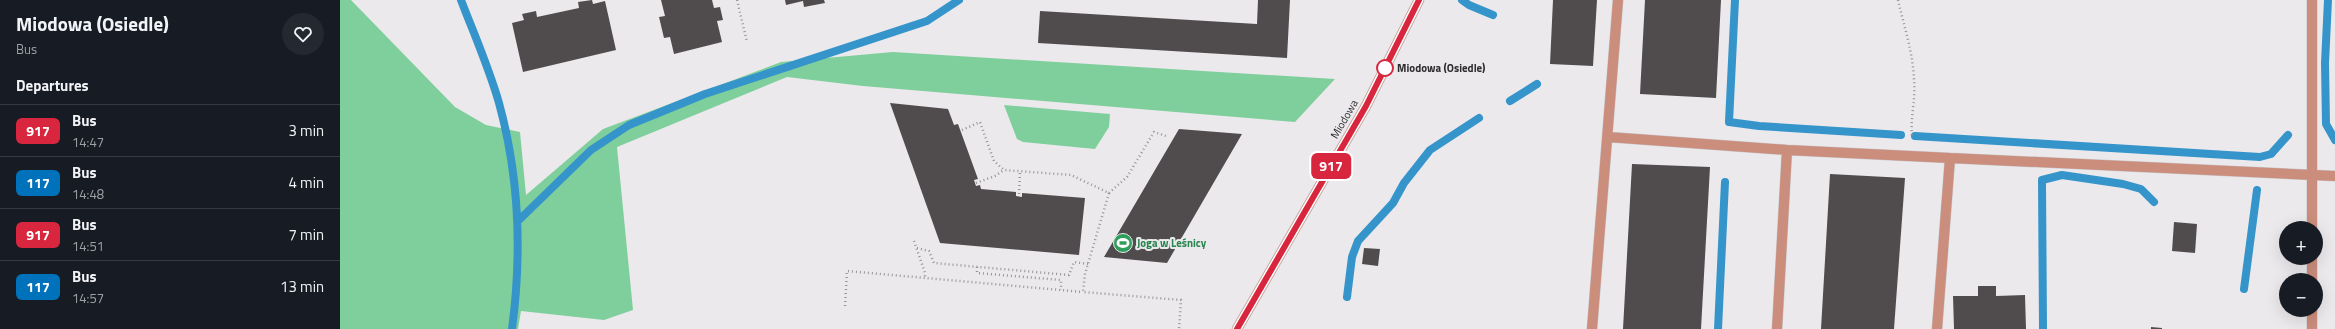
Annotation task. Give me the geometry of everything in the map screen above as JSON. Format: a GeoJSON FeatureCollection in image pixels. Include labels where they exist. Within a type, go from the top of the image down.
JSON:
{"type":"FeatureCollection","features":[{"type":"Feature","properties":{"kind":"street","name":"Miodowa"},"geometry":{"type":"LineString","coordinates":[[1237,329],[1366,106],[1419,0]]}},
{"type":"Feature","properties":{"kind":"street"},"geometry":{"type":"LineString","coordinates":[[1592,329],[1618,0]]}},
{"type":"Feature","properties":{"kind":"street"},"geometry":{"type":"LineString","coordinates":[[2312,0],[2312,221]]}},
{"type":"Feature","properties":{"kind":"street"},"geometry":{"type":"LineString","coordinates":[[1608,137],[1787,150],[2335,176]]}},
{"type":"Feature","properties":{"kind":"street"},"geometry":{"type":"LineString","coordinates":[[1777,329],[1787,150]]}},
{"type":"Feature","properties":{"kind":"street"},"geometry":{"type":"LineString","coordinates":[[1937,329],[1950,158]]}},
{"type":"Feature","properties":{"kind":"street"},"geometry":{"type":"LineString","coordinates":[[2312,317],[2312,329]]}},
{"type":"Feature","properties":{"kind":"path"},"geometry":{"type":"LineString","coordinates":[[738,0],[747,42]]}},
{"type":"Feature","properties":{"kind":"path"},"geometry":{"type":"LineString","coordinates":[[1898,0],[1914,78],[1914,97],[1910,121],[1915,156]]}},
{"type":"Feature","properties":{"kind":"path"},"geometry":{"type":"LineString","coordinates":[[962,130],[980,122],[994,161],[1004,170]]}},
{"type":"Feature","properties":{"kind":"path"},"geometry":{"type":"LineString","coordinates":[[1083,292],[1088,264],[1109,193],[1128,177],[1154,132],[1166,136]]}},
{"type":"Feature","properties":{"kind":"path"},"geometry":{"type":"LineString","coordinates":[[976,183],[995,176],[1004,170],[1020,171],[1071,175],[1109,193]]}},
{"type":"Feature","properties":{"kind":"path"},"geometry":{"type":"LineString","coordinates":[[1018,194],[1020,171]]}},
{"type":"Feature","properties":{"kind":"path"},"geometry":{"type":"LineString","coordinates":[[914,241],[925,273],[925,279]]}},
{"type":"Feature","properties":{"kind":"path"},"geometry":{"type":"LineString","coordinates":[[917,248],[929,251],[934,263],[1069,275],[1074,262],[1088,264]]}},
{"type":"Feature","properties":{"kind":"path"},"geometry":{"type":"LineString","coordinates":[[977,267],[977,273],[1061,280],[1060,290]]}},
{"type":"Feature","properties":{"kind":"path"},"geometry":{"type":"LineString","coordinates":[[845,306],[847,271],[925,279],[1181,300],[1179,329]]}},
{"type":"Feature","properties":{"kind":"green space"},"geometry":{"type":"Polygon","coordinates":[[[340,0],[351,0],[455,107],[486,125],[520,132],[526,195],[603,129],[781,62],[893,52],[1335,79],[1295,122],[863,86],[787,77],[617,147],[633,310],[604,320],[521,311],[518,329],[340,329],[340,0]]]}},
{"type":"Feature","properties":{"kind":"green space"},"geometry":{"type":"Polygon","coordinates":[[[1004,105],[1110,114],[1109,127],[1095,149],[1023,142],[1017,139],[1004,105]]]}},
{"type":"Feature","properties":{"kind":"building"},"geometry":{"type":"Polygon","coordinates":[[[592,0],[593,4],[605,1],[616,50],[523,72],[512,23],[524,20],[522,14],[536,11],[537,17],[579,8],[578,2],[592,0]]]}},
{"type":"Feature","properties":{"kind":"building"},"geometry":{"type":"Polygon","coordinates":[[[661,0],[712,0],[714,8],[720,7],[723,20],[717,21],[722,42],[674,54],[670,37],[664,38],[659,17],[665,16],[661,0]]]}},
{"type":"Feature","properties":{"kind":"building"},"geometry":{"type":"Polygon","coordinates":[[[785,0],[824,0],[825,3],[804,7],[803,1],[786,5],[785,0]]]}},
{"type":"Feature","properties":{"kind":"building"},"geometry":{"type":"Polygon","coordinates":[[[1258,0],[1290,0],[1287,58],[1038,43],[1040,11],[1257,24],[1258,0]]]}},
{"type":"Feature","properties":{"kind":"building"},"geometry":{"type":"Polygon","coordinates":[[[1553,0],[1597,0],[1593,66],[1550,64],[1553,0]]]}},
{"type":"Feature","properties":{"kind":"building"},"geometry":{"type":"Polygon","coordinates":[[[1645,0],[1721,0],[1716,98],[1640,94],[1645,0]]]}},
{"type":"Feature","properties":{"kind":"building"},"geometry":{"type":"Polygon","coordinates":[[[890,103],[948,109],[954,125],[958,124],[978,179],[974,180],[976,186],[980,185],[981,189],[1016,192],[1016,196],[1022,197],[1022,193],[1085,198],[1079,255],[940,243],[890,103]]]}},
{"type":"Feature","properties":{"kind":"building"},"geometry":{"type":"Polygon","coordinates":[[[1179,129],[1242,134],[1167,263],[1104,257],[1179,129]]]}},
{"type":"Feature","properties":{"kind":"building"},"geometry":{"type":"Polygon","coordinates":[[[1632,164],[1710,167],[1701,329],[1623,329],[1632,164]]]}},
{"type":"Feature","properties":{"kind":"building"},"geometry":{"type":"Polygon","coordinates":[[[1830,174],[1905,178],[1894,329],[1821,329],[1830,174]]]}},
{"type":"Feature","properties":{"kind":"building"},"geometry":{"type":"Polygon","coordinates":[[[2174,222],[2197,224],[2195,253],[2172,251],[2174,222]]]}},
{"type":"Feature","properties":{"kind":"building"},"geometry":{"type":"Polygon","coordinates":[[[1364,248],[1380,249],[1378,266],[1362,264],[1364,248]]]}},
{"type":"Feature","properties":{"kind":"building"},"geometry":{"type":"Polygon","coordinates":[[[1978,286],[1996,286],[1996,296],[2025,295],[2026,329],[1954,329],[1953,296],[1978,296],[1978,286]]]}},
{"type":"Feature","properties":{"kind":"building"},"geometry":{"type":"Polygon","coordinates":[[[2151,327],[2162,328],[2162,329],[2151,329],[2151,327]]]}},
{"type":"Feature","properties":{"kind":"waterway"},"geometry":{"type":"LineString","coordinates":[[461,0],[495,90],[506,131],[511,159],[515,187],[518,244],[512,329]]}},
{"type":"Feature","properties":{"kind":"waterway"},"geometry":{"type":"LineString","coordinates":[[518,221],[591,150],[629,125],[705,94],[927,21],[959,0]]}},
{"type":"Feature","properties":{"kind":"waterway"},"geometry":{"type":"LineString","coordinates":[[1462,0],[1469,5],[1493,15]]}},
{"type":"Feature","properties":{"kind":"waterway"},"geometry":{"type":"LineString","coordinates":[[1735,0],[1729,122],[1759,126],[1901,135]]}},
{"type":"Feature","properties":{"kind":"waterway"},"geometry":{"type":"LineString","coordinates":[[2328,0],[2325,63],[2326,124],[2335,140]]}},
{"type":"Feature","properties":{"kind":"waterway"},"geometry":{"type":"LineString","coordinates":[[1510,101],[1537,84]]}},
{"type":"Feature","properties":{"kind":"waterway"},"geometry":{"type":"LineString","coordinates":[[1347,297],[1352,257],[1358,241],[1393,203],[1404,183],[1430,150],[1479,118]]}},
{"type":"Feature","properties":{"kind":"waterway"},"geometry":{"type":"LineString","coordinates":[[1915,136],[2260,157],[2271,154],[2288,135]]}},
{"type":"Feature","properties":{"kind":"waterway"},"geometry":{"type":"LineString","coordinates":[[2043,329],[2042,180],[2062,175],[2123,184],[2141,189],[2154,202]]}},
{"type":"Feature","properties":{"kind":"waterway"},"geometry":{"type":"LineString","coordinates":[[1718,329],[1725,182]]}},
{"type":"Feature","properties":{"kind":"waterway"},"geometry":{"type":"LineString","coordinates":[[2244,289],[2257,190]]}},
{"type":"Feature","properties":{"kind":"bus line","name":"917"},"geometry":{"type":"LineString","coordinates":[[1237,329],[1366,106],[1419,0]]}},
{"type":"Feature","properties":{"kind":"place","name":"Miodowa (Osiedle)"},"geometry":{"type":"Point","coordinates":[1385,68]}},
{"type":"Feature","properties":{"kind":"place","name":"Joga w Leśnicy"},"geometry":{"type":"Point","coordinates":[1123,243]}}]}
